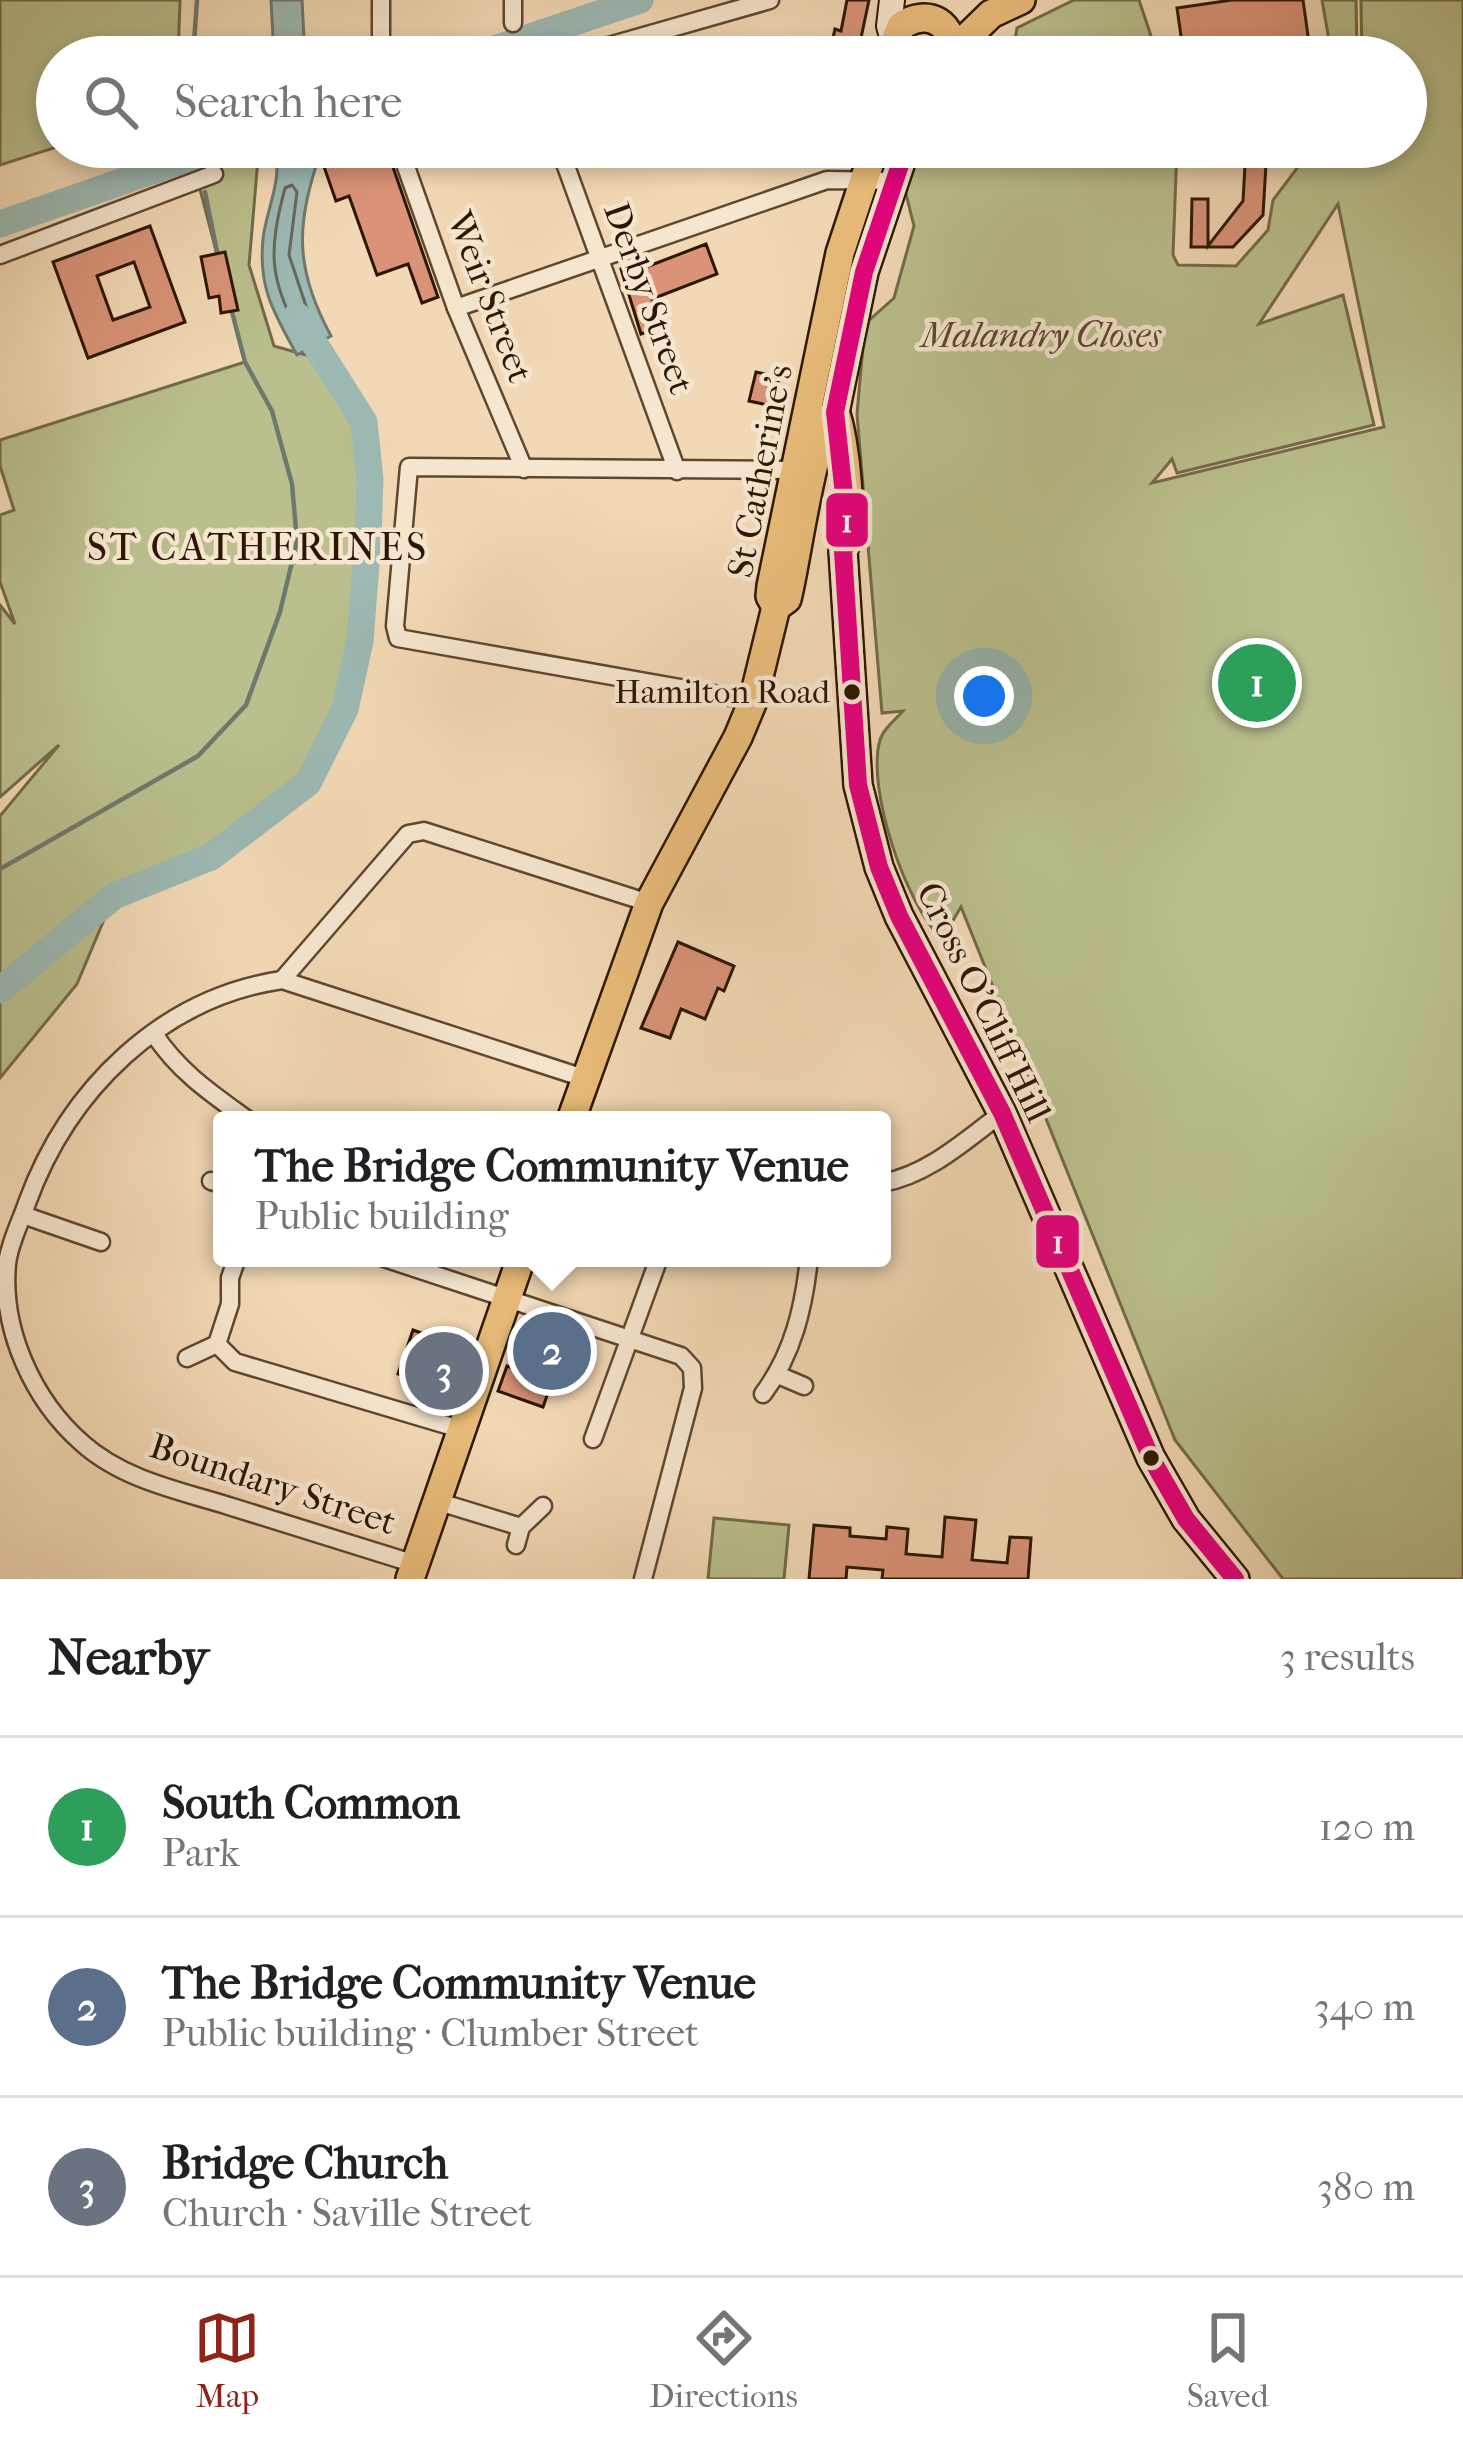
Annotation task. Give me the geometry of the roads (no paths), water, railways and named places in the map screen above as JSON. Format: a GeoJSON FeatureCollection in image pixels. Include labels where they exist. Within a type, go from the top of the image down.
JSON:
{"type":"FeatureCollection","features":[{"type":"Feature","properties":{"kind":"main road"},"geometry":{"type":"LineString","coordinates":[[970,36],[992,14],[1021,0]]}},
{"type":"Feature","properties":{"kind":"main road"},"geometry":{"type":"LineString","coordinates":[[901,36],[906,22],[930,13],[992,14]]}},
{"type":"Feature","properties":{"kind":"main road"},"geometry":{"type":"LineString","coordinates":[[930,13],[949,36]]}},
{"type":"Feature","properties":{"kind":"main road","name":"St Catherine's"},"geometry":{"type":"LineString","coordinates":[[835,412],[828,418],[787,599],[776,607],[770,596],[794,474],[840,254],[867,168]]}},
{"type":"Feature","properties":{"kind":"main road","name":"St Catherine's"},"geometry":{"type":"LineString","coordinates":[[843,560],[849,540],[835,412],[864,272],[897,168]]}},
{"type":"Feature","properties":{"kind":"main road"},"geometry":{"type":"LineString","coordinates":[[794,474],[843,560]]}},
{"type":"Feature","properties":{"kind":"main road"},"geometry":{"type":"LineString","coordinates":[[795,569],[819,559],[843,560]]}},
{"type":"Feature","properties":{"kind":"main road","name":"Cross O'Cliff Hill"},"geometry":{"type":"LineString","coordinates":[[843,560],[858,785],[879,866],[899,916],[1002,1113],[1151,1458],[1186,1520],[1235,1579]]}},
{"type":"Feature","properties":{"kind":"main road"},"geometry":{"type":"LineString","coordinates":[[574,1111],[650,903],[738,737],[776,607]]}},
{"type":"Feature","properties":{"kind":"main road"},"geometry":{"type":"LineString","coordinates":[[413,1571],[518,1267]]}},
{"type":"Feature","properties":{"kind":"street"},"geometry":{"type":"LineString","coordinates":[[381,0],[381,36]]}},
{"type":"Feature","properties":{"kind":"street"},"geometry":{"type":"LineString","coordinates":[[513,23],[514,0]]}},
{"type":"Feature","properties":{"kind":"street"},"geometry":{"type":"LineString","coordinates":[[644,36],[770,0]]}},
{"type":"Feature","properties":{"kind":"street"},"geometry":{"type":"LineString","coordinates":[[892,0],[892,36]]}},
{"type":"Feature","properties":{"kind":"street","name":"Weir Street"},"geometry":{"type":"LineString","coordinates":[[406,168],[456,308],[524,469]]}},
{"type":"Feature","properties":{"kind":"street","name":"Derby Street"},"geometry":{"type":"LineString","coordinates":[[567,168],[677,471]]}},
{"type":"Feature","properties":{"kind":"street"},"geometry":{"type":"LineString","coordinates":[[0,255],[214,173]]}},
{"type":"Feature","properties":{"kind":"street"},"geometry":{"type":"LineString","coordinates":[[456,308],[827,180],[892,181]]}},
{"type":"Feature","properties":{"kind":"street"},"geometry":{"type":"LineString","coordinates":[[752,701],[398,638],[395,626],[409,467],[794,474]]}},
{"type":"Feature","properties":{"kind":"street"},"geometry":{"type":"LineString","coordinates":[[584,1078],[282,980],[408,833],[424,831],[650,903]]}},
{"type":"Feature","properties":{"kind":"street","name":"Boundary Street"},"geometry":{"type":"LineString","coordinates":[[282,980],[246,986],[196,1004],[109,1070],[66,1120],[40,1169],[7,1262],[13,1326],[33,1384],[55,1417],[86,1447],[134,1476],[413,1571]]}},
{"type":"Feature","properties":{"kind":"street"},"geometry":{"type":"LineString","coordinates":[[154,1034],[196,1083],[235,1111]]}},
{"type":"Feature","properties":{"kind":"street"},"geometry":{"type":"LineString","coordinates":[[891,1181],[942,1158],[1002,1113]]}},
{"type":"Feature","properties":{"kind":"street"},"geometry":{"type":"LineString","coordinates":[[23,1215],[101,1242]]}},
{"type":"Feature","properties":{"kind":"street"},"geometry":{"type":"LineString","coordinates":[[187,1358],[217,1344],[230,1304],[234,1267]]}},
{"type":"Feature","properties":{"kind":"street"},"geometry":{"type":"LineString","coordinates":[[411,1267],[681,1356],[692,1368],[693,1388],[643,1579]]}},
{"type":"Feature","properties":{"kind":"street"},"geometry":{"type":"LineString","coordinates":[[593,1439],[655,1267]]}},
{"type":"Feature","properties":{"kind":"street"},"geometry":{"type":"LineString","coordinates":[[763,1394],[778,1375],[801,1316],[808,1267]]}},
{"type":"Feature","properties":{"kind":"street"},"geometry":{"type":"LineString","coordinates":[[217,1344],[244,1364],[460,1430]]}},
{"type":"Feature","properties":{"kind":"street"},"geometry":{"type":"LineString","coordinates":[[778,1375],[804,1386]]}},
{"type":"Feature","properties":{"kind":"street"},"geometry":{"type":"LineString","coordinates":[[436,1501],[518,1536],[542,1506]]}},
{"type":"Feature","properties":{"kind":"water"},"geometry":{"type":"Polygon","coordinates":[[[271,0],[302,0],[304,36],[273,36],[271,0]]]}},
{"type":"Feature","properties":{"kind":"water"},"geometry":{"type":"Polygon","coordinates":[[[316,168],[302,243],[310,287],[331,336],[297,355],[275,313],[263,272],[263,239],[277,169],[316,168]]]}},
{"type":"Feature","properties":{"kind":"waterway"},"geometry":{"type":"LineString","coordinates":[[194,36],[197,0]]}},
{"type":"Feature","properties":{"kind":"waterway"},"geometry":{"type":"LineString","coordinates":[[533,36],[640,0]]}},
{"type":"Feature","properties":{"kind":"waterway"},"geometry":{"type":"LineString","coordinates":[[0,224],[161,168]]}},
{"type":"Feature","properties":{"kind":"waterway"},"geometry":{"type":"LineString","coordinates":[[205,192],[218,257]]}},
{"type":"Feature","properties":{"kind":"waterway"},"geometry":{"type":"LineString","coordinates":[[0,869],[198,756],[246,705],[280,612],[297,541],[292,484],[272,411],[245,362],[231,308]]}},
{"type":"Feature","properties":{"kind":"waterway"},"geometry":{"type":"LineString","coordinates":[[0,990],[114,896],[211,857],[308,783],[345,709],[360,641],[368,539],[370,480],[364,422],[297,316]]}},
{"type":"Feature","properties":{"kind":"place","name":"South Common"},"geometry":{"type":"Point","coordinates":[1257,683]}},
{"type":"Feature","properties":{"kind":"place","name":"Hamilton Road"},"geometry":{"type":"Point","coordinates":[852,692]}},
{"type":"Feature","properties":{"kind":"place","name":"The Bridge Community Venue"},"geometry":{"type":"Point","coordinates":[552,1351]}},
{"type":"Feature","properties":{"kind":"place","name":"Bridge Church"},"geometry":{"type":"Point","coordinates":[444,1371]}},
{"type":"Feature","properties":{"kind":"district","name":"ST CATHERINES"},"geometry":{"type":"Point","coordinates":[258,547]}},
{"type":"Feature","properties":{"kind":"park label","name":"Malandry Closes"},"geometry":{"type":"Point","coordinates":[1041,335]}}]}
